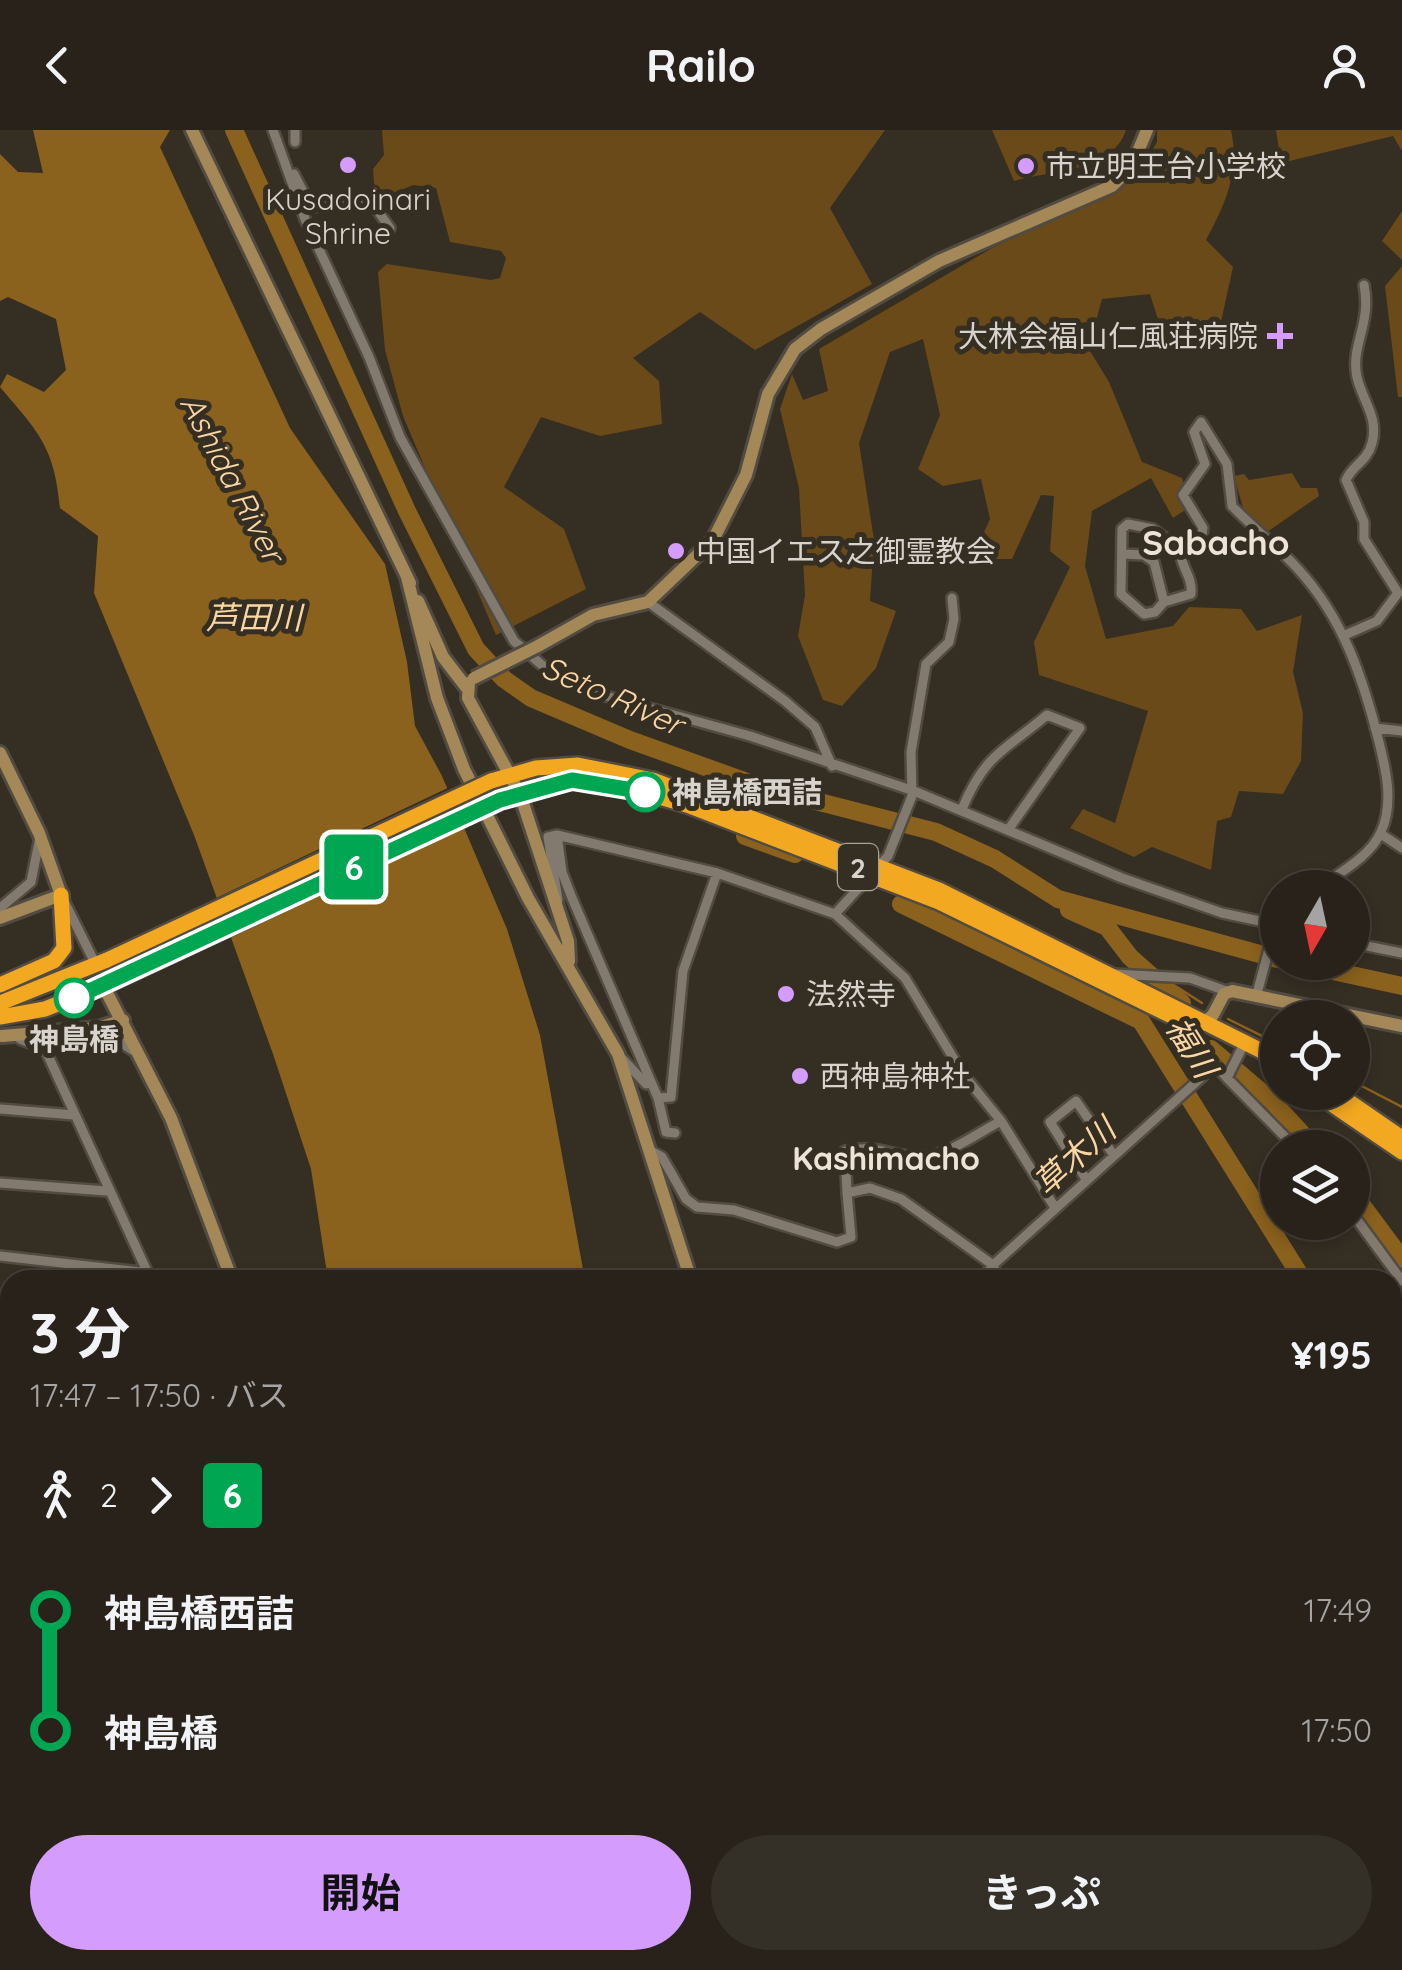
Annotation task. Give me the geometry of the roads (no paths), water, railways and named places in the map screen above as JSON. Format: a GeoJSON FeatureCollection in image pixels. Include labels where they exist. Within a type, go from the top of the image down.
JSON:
{"type":"FeatureCollection","features":[{"type":"Feature","properties":{"kind":"highway","name":"2"},"geometry":{"type":"LineString","coordinates":[[0,1002],[102,962],[491,781],[557,765],[622,771],[873,871],[1111,974],[1196,1029]]}},
{"type":"Feature","properties":{"kind":"highway","name":"2"},"geometry":{"type":"LineString","coordinates":[[0,1017],[45,1009],[111,983],[500,800],[572,780],[615,784],[686,804],[873,871],[1260,1061]]}},
{"type":"Feature","properties":{"kind":"highway"},"geometry":{"type":"LineString","coordinates":[[0,985],[54,961],[64,948],[61,894]]}},
{"type":"Feature","properties":{"kind":"highway","name":"2"},"geometry":{"type":"LineString","coordinates":[[1240,1051],[1260,1055]]}},
{"type":"Feature","properties":{"kind":"highway"},"geometry":{"type":"LineString","coordinates":[[1340,1110],[1402,1152]]}},
{"type":"Feature","properties":{"kind":"highway"},"geometry":{"type":"LineString","coordinates":[[1361,1110],[1402,1138]]}},
{"type":"Feature","properties":{"kind":"street"},"geometry":{"type":"LineString","coordinates":[[192,130],[438,647],[453,674],[470,682],[520,794],[568,941],[569,963]]}},
{"type":"Feature","properties":{"kind":"street"},"geometry":{"type":"LineString","coordinates":[[273,130],[305,219],[370,358],[400,437],[514,641],[557,678],[962,809],[1122,878],[1222,913],[1260,920]]}},
{"type":"Feature","properties":{"kind":"street"},"geometry":{"type":"LineString","coordinates":[[295,130],[295,142]]}},
{"type":"Feature","properties":{"kind":"street"},"geometry":{"type":"LineString","coordinates":[[470,682],[593,615],[648,602],[713,540],[734,508],[768,394],[795,349],[821,329],[939,261],[1112,186],[1132,166],[1146,130]]}},
{"type":"Feature","properties":{"kind":"street"},"geometry":{"type":"LineString","coordinates":[[286,164],[311,206],[373,201],[390,228]]}},
{"type":"Feature","properties":{"kind":"street"},"geometry":{"type":"LineString","coordinates":[[1345,636],[1377,622],[1398,594],[1364,539],[1364,522],[1346,480],[1350,470],[1367,458],[1374,439],[1373,418],[1357,379],[1358,344],[1366,324],[1364,285]]}},
{"type":"Feature","properties":{"kind":"street"},"geometry":{"type":"LineString","coordinates":[[1180,549],[1180,562],[1192,580],[1190,594],[1164,602],[1155,612],[1144,614],[1131,606],[1121,594],[1122,530],[1128,524],[1153,530],[1180,549],[1200,546],[1204,536],[1183,495],[1205,464],[1194,432],[1202,422],[1227,464],[1232,506],[1295,566],[1345,636],[1375,728],[1387,777],[1388,808],[1381,834],[1343,870]]}},
{"type":"Feature","properties":{"kind":"street"},"geometry":{"type":"LineString","coordinates":[[1123,554],[1144,555],[1154,562],[1164,602]]}},
{"type":"Feature","properties":{"kind":"street"},"geometry":{"type":"LineString","coordinates":[[407,577],[420,636],[464,769],[528,898],[569,963],[618,1054],[653,1152],[687,1270]]}},
{"type":"Feature","properties":{"kind":"street"},"geometry":{"type":"LineString","coordinates":[[834,914],[873,871],[913,793],[911,752],[926,664],[949,642],[954,619],[952,598]]}},
{"type":"Feature","properties":{"kind":"street"},"geometry":{"type":"LineString","coordinates":[[648,602],[786,700],[815,727],[832,766]]}},
{"type":"Feature","properties":{"kind":"street"},"geometry":{"type":"LineString","coordinates":[[420,636],[438,647]]}},
{"type":"Feature","properties":{"kind":"street"},"geometry":{"type":"LineString","coordinates":[[962,809],[977,773],[1009,742],[1047,715],[1072,722],[1080,728],[1008,830]]}},
{"type":"Feature","properties":{"kind":"street"},"geometry":{"type":"LineString","coordinates":[[1375,728],[1402,731]]}},
{"type":"Feature","properties":{"kind":"street"},"geometry":{"type":"LineString","coordinates":[[0,753],[39,833],[61,894],[102,962]]}},
{"type":"Feature","properties":{"kind":"street"},"geometry":{"type":"LineString","coordinates":[[0,908],[31,882],[38,865],[39,833]]}},
{"type":"Feature","properties":{"kind":"street"},"geometry":{"type":"LineString","coordinates":[[1381,834],[1402,848]]}},
{"type":"Feature","properties":{"kind":"street"},"geometry":{"type":"LineString","coordinates":[[556,912],[559,888],[548,836],[557,835],[717,873],[834,914],[905,978],[963,1074],[1001,1120],[1054,1206]]}},
{"type":"Feature","properties":{"kind":"street"},"geometry":{"type":"LineString","coordinates":[[557,835],[562,872],[572,898],[658,1098],[666,1132],[676,1132]]}},
{"type":"Feature","properties":{"kind":"street"},"geometry":{"type":"LineString","coordinates":[[658,1098],[671,1097],[683,971],[717,873]]}},
{"type":"Feature","properties":{"kind":"street"},"geometry":{"type":"LineString","coordinates":[[0,918],[61,894]]}},
{"type":"Feature","properties":{"kind":"street"},"geometry":{"type":"LineString","coordinates":[[1370,947],[1402,953]]}},
{"type":"Feature","properties":{"kind":"street"},"geometry":{"type":"LineString","coordinates":[[1111,974],[1190,978],[1229,992],[1257,992],[1402,1026]]}},
{"type":"Feature","properties":{"kind":"street"},"geometry":{"type":"LineString","coordinates":[[1257,992],[1260,980]]}},
{"type":"Feature","properties":{"kind":"street"},"geometry":{"type":"LineString","coordinates":[[111,983],[123,1020],[204,1196],[229,1270]]}},
{"type":"Feature","properties":{"kind":"street"},"geometry":{"type":"LineString","coordinates":[[1229,992],[1196,1029],[1198,1044],[1279,1130]]}},
{"type":"Feature","properties":{"kind":"street"},"geometry":{"type":"LineString","coordinates":[[1,1036],[98,1028],[123,1020]]}},
{"type":"Feature","properties":{"kind":"street"},"geometry":{"type":"LineString","coordinates":[[98,1028],[129,1046],[151,1076]]}},
{"type":"Feature","properties":{"kind":"street"},"geometry":{"type":"LineString","coordinates":[[988,1270],[1205,1070],[1196,1029]]}},
{"type":"Feature","properties":{"kind":"street"},"geometry":{"type":"LineString","coordinates":[[1,1036],[37,1042],[45,1048],[106,1191],[146,1270]]}},
{"type":"Feature","properties":{"kind":"street"},"geometry":{"type":"LineString","coordinates":[[1228,1076],[1240,1051]]}},
{"type":"Feature","properties":{"kind":"street"},"geometry":{"type":"LineString","coordinates":[[618,1054],[658,1098]]}},
{"type":"Feature","properties":{"kind":"street"},"geometry":{"type":"LineString","coordinates":[[1086,1178],[1050,1122],[1076,1101],[1113,1154]]}},
{"type":"Feature","properties":{"kind":"street"},"geometry":{"type":"LineString","coordinates":[[0,1109],[74,1115]]}},
{"type":"Feature","properties":{"kind":"street"},"geometry":{"type":"LineString","coordinates":[[653,1152],[662,1157],[686,1199],[697,1206],[734,1210],[837,1242],[851,1237],[846,1151],[882,1147],[922,1157],[1001,1120]]}},
{"type":"Feature","properties":{"kind":"street"},"geometry":{"type":"LineString","coordinates":[[0,1183],[106,1191]]}},
{"type":"Feature","properties":{"kind":"street"},"geometry":{"type":"LineString","coordinates":[[847,1193],[870,1188],[901,1199],[994,1270]]}},
{"type":"Feature","properties":{"kind":"street"},"geometry":{"type":"LineString","coordinates":[[1370,1237],[1394,1270]]}},
{"type":"Feature","properties":{"kind":"street"},"geometry":{"type":"LineString","coordinates":[[0,1256],[100,1270]]}},
{"type":"Feature","properties":{"kind":"water","name":"芦田川"},"geometry":{"type":"Polygon","coordinates":[[[33,130],[170,130],[160,147],[290,428],[385,564],[407,662],[415,726],[442,776],[507,929],[540,1035],[583,1270],[326,1270],[311,1169],[273,1054],[194,835],[94,593],[98,536],[60,508],[49,455],[0,387],[7,374],[44,392],[66,370],[56,319],[8,297],[0,301],[0,154],[18,172],[43,173],[33,130]]]}},
{"type":"Feature","properties":{"kind":"waterway","name":"Seto River"},"geometry":{"type":"LineString","coordinates":[[234,130],[407,511],[476,649],[504,679],[531,698],[630,740],[761,787],[936,832],[995,859],[1058,899],[1260,954]]}},
{"type":"Feature","properties":{"kind":"waterway","name":"福川"},"geometry":{"type":"LineString","coordinates":[[746,832],[745,836],[795,854]]}},
{"type":"Feature","properties":{"kind":"waterway","name":"福川"},"geometry":{"type":"LineString","coordinates":[[901,904],[1141,1021],[1297,1270]]}},
{"type":"Feature","properties":{"kind":"waterway"},"geometry":{"type":"LineString","coordinates":[[1069,910],[1107,927],[1130,957],[1182,1003]]}},
{"type":"Feature","properties":{"kind":"waterway"},"geometry":{"type":"LineString","coordinates":[[1135,962],[1154,973]]}},
{"type":"Feature","properties":{"kind":"waterway","name":"Seto River"},"geometry":{"type":"LineString","coordinates":[[1370,979],[1402,986]]}},
{"type":"Feature","properties":{"kind":"waterway"},"geometry":{"type":"LineString","coordinates":[[1166,980],[1202,1003]]}},
{"type":"Feature","properties":{"kind":"waterway"},"geometry":{"type":"LineString","coordinates":[[1228,1019],[1260,1035]]}},
{"type":"Feature","properties":{"kind":"waterway"},"geometry":{"type":"LineString","coordinates":[[1211,1049],[1272,1101],[1299,1130]]}},
{"type":"Feature","properties":{"kind":"waterway"},"geometry":{"type":"LineString","coordinates":[[1370,1090],[1402,1107]]}},
{"type":"Feature","properties":{"kind":"waterway"},"geometry":{"type":"LineString","coordinates":[[1370,1216],[1402,1259]]}},
{"type":"Feature","properties":{"kind":"place","name":"Kusadoinari Shrine"},"geometry":{"type":"Point","coordinates":[348,165]}},
{"type":"Feature","properties":{"kind":"place","name":"市立明王台小学校"},"geometry":{"type":"Point","coordinates":[1026,166]}},
{"type":"Feature","properties":{"kind":"place","name":"大林会福山仁風荘病院"},"geometry":{"type":"Point","coordinates":[1280,336]}},
{"type":"Feature","properties":{"kind":"place","name":"中国イエス之御霊教会"},"geometry":{"type":"Point","coordinates":[676,551]}},
{"type":"Feature","properties":{"kind":"place","name":"神島橋西詰"},"geometry":{"type":"Point","coordinates":[645,792]}},
{"type":"Feature","properties":{"kind":"place","name":"法然寺"},"geometry":{"type":"Point","coordinates":[786,994]}},
{"type":"Feature","properties":{"kind":"place","name":"神島橋"},"geometry":{"type":"Point","coordinates":[74,998]}},
{"type":"Feature","properties":{"kind":"place","name":"西神島神社"},"geometry":{"type":"Point","coordinates":[800,1076]}},
{"type":"Feature","properties":{"kind":"district","name":"Sabacho"},"geometry":{"type":"Point","coordinates":[1216,542]}},
{"type":"Feature","properties":{"kind":"district","name":"Kashimacho"},"geometry":{"type":"Point","coordinates":[886,1158]}},
{"type":"Feature","properties":{"kind":"water label","name":"Ashida River"},"geometry":{"type":"Point","coordinates":[233,478]}},
{"type":"Feature","properties":{"kind":"water label","name":"草木川"},"geometry":{"type":"Point","coordinates":[1074,1156]}}]}
